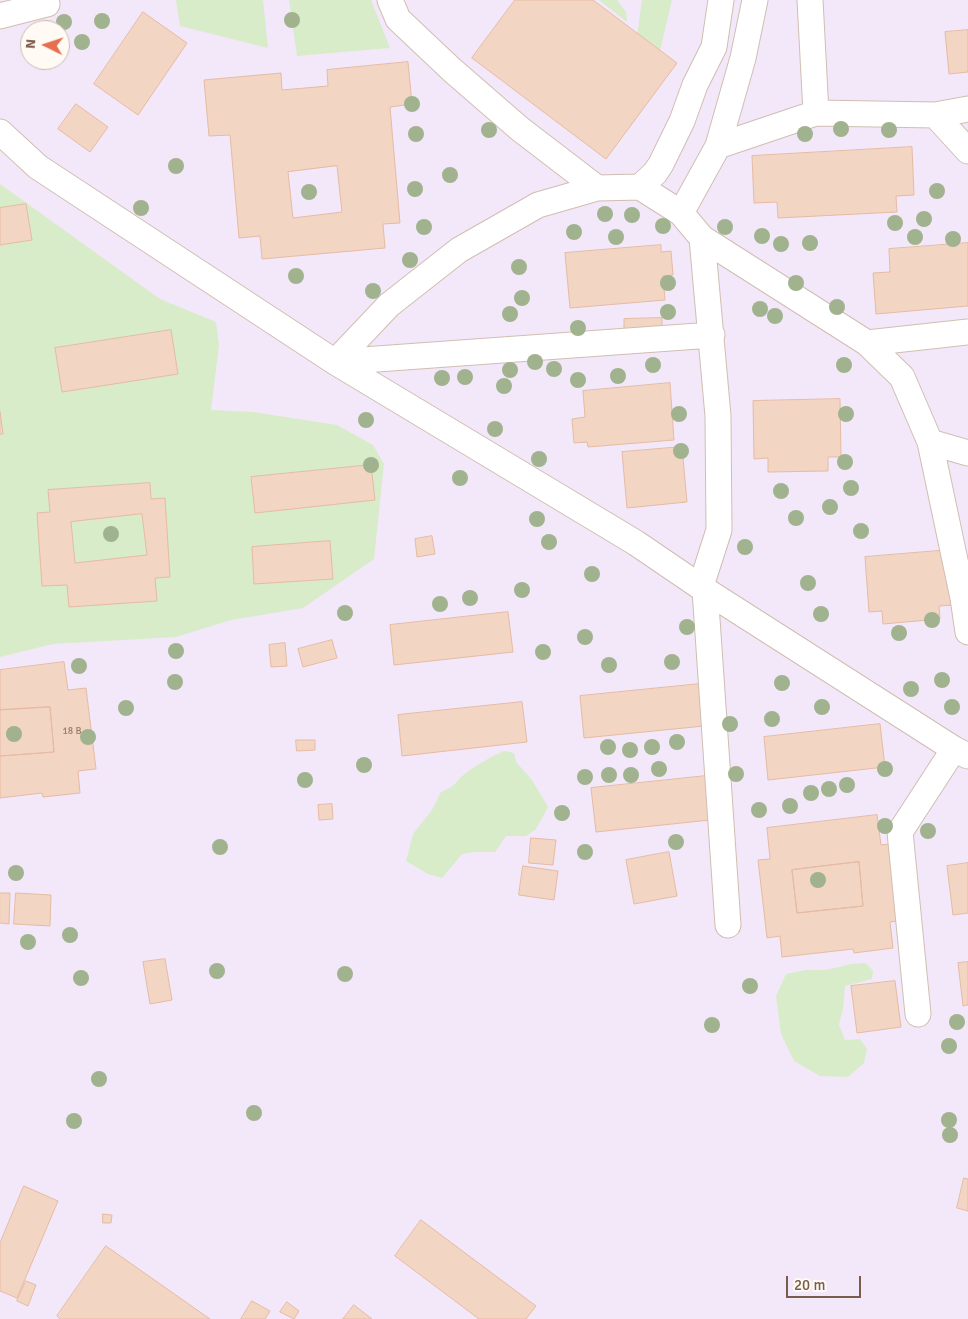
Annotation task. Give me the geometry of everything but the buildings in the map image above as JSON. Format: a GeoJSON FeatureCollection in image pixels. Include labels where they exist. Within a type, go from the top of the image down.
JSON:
{"type":"FeatureCollection","features":[{"type":"Feature","properties":{"kind":"lane"},"geometry":{"type":"LineString","coordinates":[[0,16],[47,4],[46,0]]}},
{"type":"Feature","properties":{"kind":"lane"},"geometry":{"type":"LineString","coordinates":[[390,0],[398,19],[452,70],[520,129],[597,188]]}},
{"type":"Feature","properties":{"kind":"lane"},"geometry":{"type":"LineString","coordinates":[[640,187],[655,173],[661,164],[682,120],[695,85],[714,47],[721,0]]}},
{"type":"Feature","properties":{"kind":"lane"},"geometry":{"type":"LineString","coordinates":[[682,213],[718,146],[743,58],[755,0]]}},
{"type":"Feature","properties":{"kind":"lane"},"geometry":{"type":"LineString","coordinates":[[810,0],[816,113]]}},
{"type":"Feature","properties":{"kind":"lane"},"geometry":{"type":"LineString","coordinates":[[718,146],[816,113],[935,115],[968,109]]}},
{"type":"Feature","properties":{"kind":"lane"},"geometry":{"type":"LineString","coordinates":[[935,115],[968,151]]}},
{"type":"Feature","properties":{"kind":"lane"},"geometry":{"type":"LineString","coordinates":[[0,132],[38,167],[335,362],[636,543],[703,588],[961,752],[900,832],[918,1014]]}},
{"type":"Feature","properties":{"kind":"lane"},"geometry":{"type":"LineString","coordinates":[[335,362],[389,305],[459,250],[538,205],[597,188],[640,187],[682,213],[702,238],[867,342],[902,377],[930,442],[963,598],[968,632]]}},
{"type":"Feature","properties":{"kind":"lane"},"geometry":{"type":"LineString","coordinates":[[702,238],[718,416],[719,530],[703,588],[728,925]]}},
{"type":"Feature","properties":{"kind":"lane"},"geometry":{"type":"LineString","coordinates":[[867,342],[968,332]]}},
{"type":"Feature","properties":{"kind":"lane"},"geometry":{"type":"LineString","coordinates":[[335,362],[712,335]]}},
{"type":"Feature","properties":{"kind":"lane"},"geometry":{"type":"LineString","coordinates":[[930,442],[968,452]]}},
{"type":"Feature","properties":{"kind":"shaded area"},"geometry":{"type":"Polygon","coordinates":[[[0,0],[968,0],[968,1319],[0,1319],[0,0]]]}},
{"type":"Feature","properties":{"kind":"green space"},"geometry":{"type":"Polygon","coordinates":[[[176,0],[263,0],[268,48],[180,26],[176,0]]]}},
{"type":"Feature","properties":{"kind":"green space"},"geometry":{"type":"Polygon","coordinates":[[[289,0],[371,0],[390,48],[297,56],[289,0]]]}},
{"type":"Feature","properties":{"kind":"green space"},"geometry":{"type":"Polygon","coordinates":[[[599,0],[617,0],[626,12],[627,22],[599,0]]]}},
{"type":"Feature","properties":{"kind":"green space"},"geometry":{"type":"Polygon","coordinates":[[[642,0],[672,0],[660,51],[637,36],[642,0]]]}},
{"type":"Feature","properties":{"kind":"green space"},"geometry":{"type":"Polygon","coordinates":[[[0,184],[160,299],[216,322],[219,345],[211,410],[253,412],[337,425],[373,445],[384,464],[374,559],[303,608],[231,620],[176,637],[53,644],[0,657],[0,184]]]}},
{"type":"Feature","properties":{"kind":"green space"},"geometry":{"type":"Polygon","coordinates":[[[504,751],[514,753],[516,762],[532,780],[548,807],[536,829],[526,836],[506,836],[495,852],[462,854],[442,878],[428,874],[406,861],[413,834],[432,810],[441,792],[453,786],[462,776],[475,767],[504,751]]]}},
{"type":"Feature","properties":{"kind":"green space"},"geometry":{"type":"Polygon","coordinates":[[[866,963],[873,971],[872,979],[845,986],[843,1009],[839,1025],[845,1040],[860,1039],[867,1049],[864,1063],[848,1077],[820,1076],[794,1061],[781,1034],[776,996],[786,974],[866,963]]]}}]}
